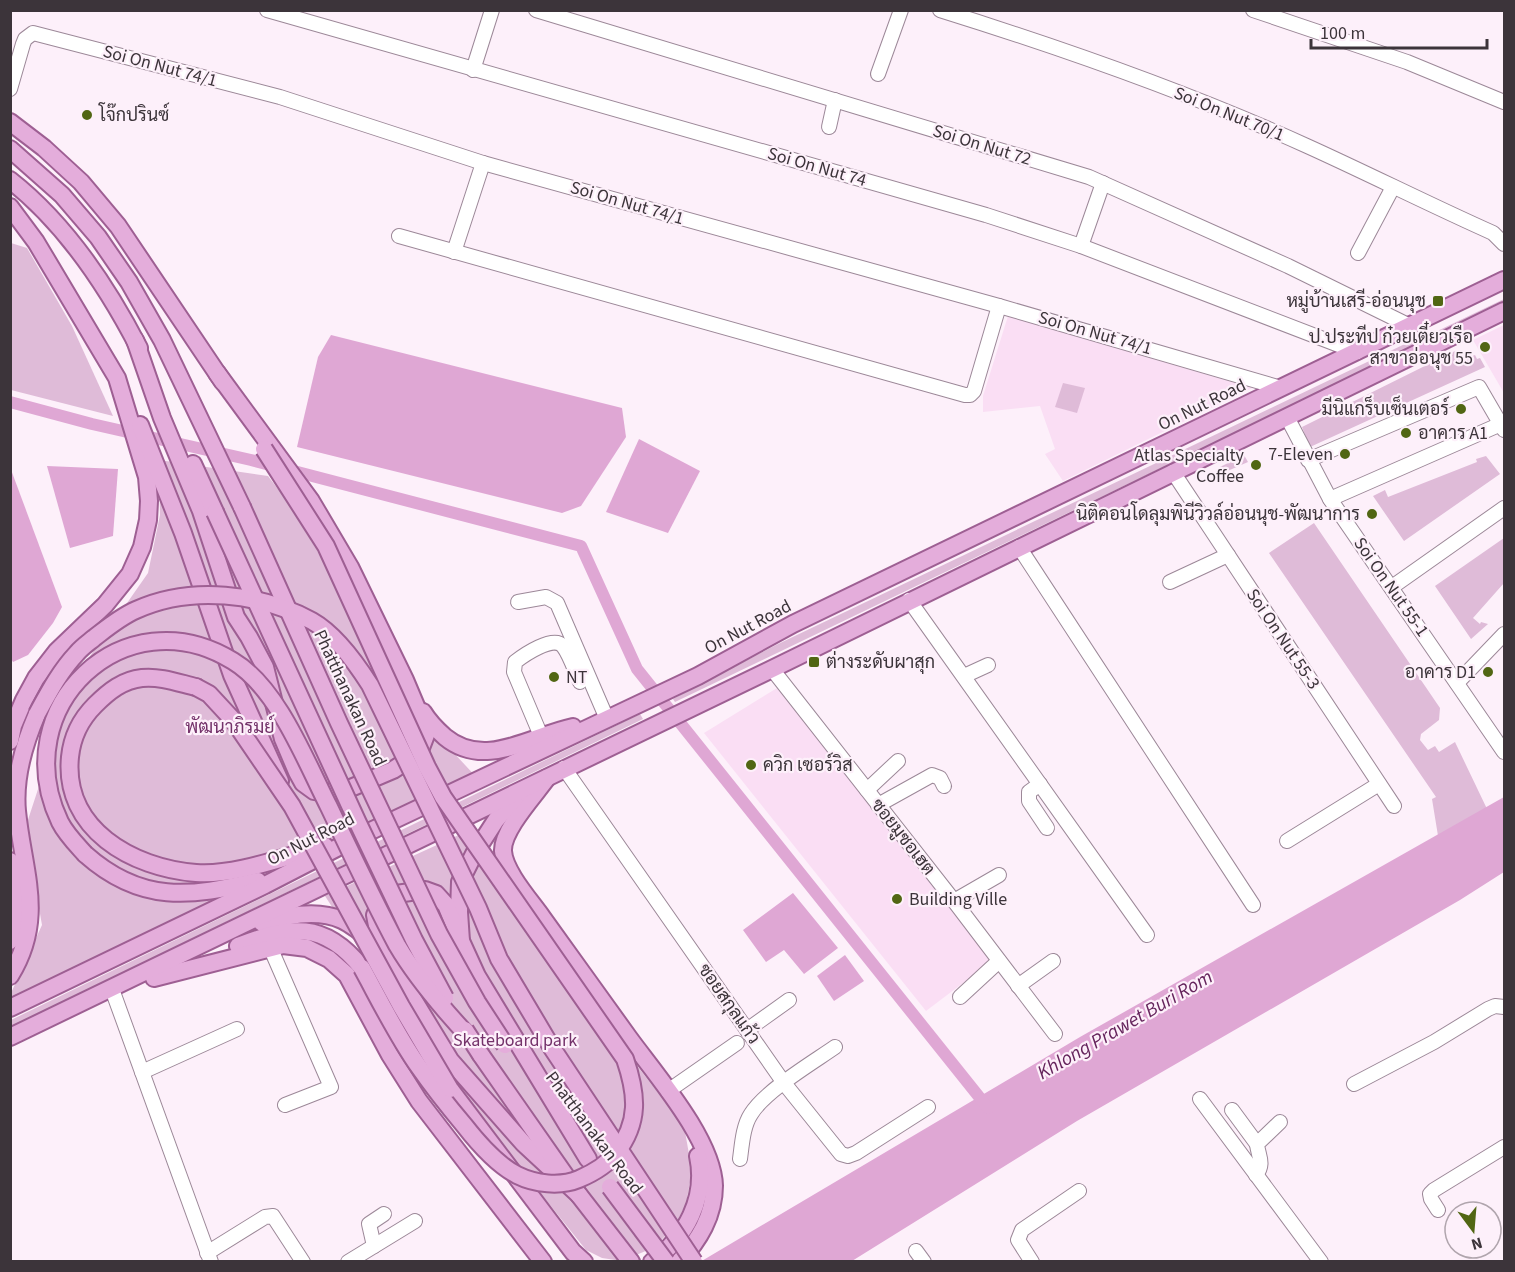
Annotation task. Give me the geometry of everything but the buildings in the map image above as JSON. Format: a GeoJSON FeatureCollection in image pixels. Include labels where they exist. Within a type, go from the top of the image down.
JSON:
{"type":"FeatureCollection","features":[{"type":"Feature","properties":{"kind":"main road"},"geometry":{"type":"LineString","coordinates":[[10,122],[44,148],[81,182],[118,226],[268,449],[326,546],[443,797],[625,1059],[632,1078],[635,1102],[632,1124],[626,1140],[612,1158],[600,1168],[575,1181],[555,1184],[537,1181],[507,1168],[474,1138],[418,1066],[362,968],[352,955],[328,937],[317,933],[285,932],[268,935],[172,965]]}},
{"type":"Feature","properties":{"kind":"main road","name":"Phatthanakan Road"},"geometry":{"type":"LineString","coordinates":[[10,148],[62,195],[98,237],[117,264],[162,340],[203,429],[227,474],[339,723],[439,934],[477,1002],[505,1045],[666,1262]]}},
{"type":"Feature","properties":{"kind":"main road"},"geometry":{"type":"LineString","coordinates":[[10,180],[68,236],[108,294],[135,340],[187,462],[215,512],[358,823],[436,982],[481,1055],[582,1199],[630,1262]]}},
{"type":"Feature","properties":{"kind":"main road"},"geometry":{"type":"LineString","coordinates":[[10,207],[36,242],[121,387],[147,455],[183,533],[232,675],[292,806],[401,1006],[450,1089],[573,1252],[584,1262]]}},
{"type":"Feature","properties":{"kind":"main road","name":"On Nut Road"},"geometry":{"type":"LineString","coordinates":[[10,1008],[358,837],[698,676],[794,624],[1504,280]]}},
{"type":"Feature","properties":{"kind":"main road"},"geometry":{"type":"LineString","coordinates":[[10,1037],[93,998],[172,965],[557,771],[772,669],[1504,311]]}},
{"type":"Feature","properties":{"kind":"main road"},"geometry":{"type":"LineString","coordinates":[[187,462],[236,618],[265,667],[282,739],[303,783],[314,791],[326,793],[346,790],[377,778],[413,757],[421,748],[426,735],[424,725],[405,680],[350,567],[311,501],[268,449]]}},
{"type":"Feature","properties":{"kind":"main road"},"geometry":{"type":"LineString","coordinates":[[10,741],[13,726],[36,678],[57,651],[105,605],[130,574],[142,547],[148,520],[147,455]]}},
{"type":"Feature","properties":{"kind":"main road"},"geometry":{"type":"LineString","coordinates":[[10,976],[20,959],[30,923],[30,893],[17,801],[22,757],[37,714],[58,675],[78,651],[110,625],[136,610],[166,600],[197,596],[240,597],[260,601],[314,622],[341,646],[357,664],[370,685],[478,908],[500,960],[552,1048],[694,1262]]}},
{"type":"Feature","properties":{"kind":"main road"},"geometry":{"type":"LineString","coordinates":[[309,862],[261,880],[218,890],[180,893],[156,891],[118,879],[102,869],[85,854],[61,823],[51,801],[46,750],[52,723],[62,701],[88,670],[106,658],[135,646],[157,641],[195,645],[233,661],[258,681],[291,731],[399,947],[435,999],[470,1038]]}},
{"type":"Feature","properties":{"kind":"main road"},"geometry":{"type":"LineString","coordinates":[[292,806],[234,721],[209,694],[196,687],[166,679],[142,678],[113,689],[83,719],[71,751],[69,782],[78,809],[96,832],[131,856],[169,868],[196,873],[229,871],[358,837]]}},
{"type":"Feature","properties":{"kind":"main road"},"geometry":{"type":"LineString","coordinates":[[405,680],[427,719],[452,742],[477,752],[491,752],[517,746],[541,736],[606,720]]}},
{"type":"Feature","properties":{"kind":"main road"},"geometry":{"type":"LineString","coordinates":[[557,771],[521,813],[505,838],[504,858],[537,910],[668,1091],[708,1156],[714,1185],[712,1210],[695,1242],[679,1262]]}},
{"type":"Feature","properties":{"kind":"main road"},"geometry":{"type":"LineString","coordinates":[[461,941],[460,882],[474,854],[496,820],[524,788]]}},
{"type":"Feature","properties":{"kind":"main road"},"geometry":{"type":"LineString","coordinates":[[10,861],[16,922],[10,941]]}},
{"type":"Feature","properties":{"kind":"main road"},"geometry":{"type":"LineString","coordinates":[[582,1199],[517,1137],[450,1060],[390,961],[378,931],[375,915],[385,899],[396,894],[425,890],[436,894],[446,905],[477,976],[588,1159]]}},
{"type":"Feature","properties":{"kind":"main road"},"geometry":{"type":"LineString","coordinates":[[93,998],[113,992],[257,925],[278,918],[313,914],[344,920],[364,934],[390,961]]}},
{"type":"Feature","properties":{"kind":"main road"},"geometry":{"type":"LineString","coordinates":[[172,965],[283,945],[307,948],[329,959],[347,975],[390,1055],[418,1101],[543,1262]]}},
{"type":"Feature","properties":{"kind":"main road"},"geometry":{"type":"LineString","coordinates":[[652,1262],[675,1241],[692,1215],[697,1201],[701,1175],[690,1126]]}},
{"type":"Feature","properties":{"kind":"street","name":"Soi On Nut 74"},"geometry":{"type":"LineString","coordinates":[[267,10],[986,215],[1081,246],[1357,352]]}},
{"type":"Feature","properties":{"kind":"street"},"geometry":{"type":"LineString","coordinates":[[472,70],[492,10]]}},
{"type":"Feature","properties":{"kind":"street","name":"Soi On Nut 72"},"geometry":{"type":"LineString","coordinates":[[536,10],[1089,177],[1288,266],[1410,326]]}},
{"type":"Feature","properties":{"kind":"street"},"geometry":{"type":"LineString","coordinates":[[878,74],[901,10]]}},
{"type":"Feature","properties":{"kind":"street","name":"Soi On Nut 70/1"},"geometry":{"type":"LineString","coordinates":[[940,10],[1043,42],[1160,85],[1307,146],[1492,233],[1504,244]]}},
{"type":"Feature","properties":{"kind":"street"},"geometry":{"type":"LineString","coordinates":[[1253,10],[1407,62],[1504,102]]}},
{"type":"Feature","properties":{"kind":"street","name":"Soi On Nut 74/1"},"geometry":{"type":"LineString","coordinates":[[10,89],[25,39],[33,33],[280,97],[483,163],[999,306],[1281,388]]}},
{"type":"Feature","properties":{"kind":"street"},"geometry":{"type":"LineString","coordinates":[[829,127],[836,100]]}},
{"type":"Feature","properties":{"kind":"street"},"geometry":{"type":"LineString","coordinates":[[454,252],[483,163]]}},
{"type":"Feature","properties":{"kind":"street"},"geometry":{"type":"LineString","coordinates":[[1081,246],[1103,183]]}},
{"type":"Feature","properties":{"kind":"street"},"geometry":{"type":"LineString","coordinates":[[1358,253],[1394,187]]}},
{"type":"Feature","properties":{"kind":"street"},"geometry":{"type":"LineString","coordinates":[[399,236],[964,395],[974,391],[999,306]]}},
{"type":"Feature","properties":{"kind":"street"},"geometry":{"type":"LineString","coordinates":[[1308,460],[1479,387],[1503,427],[1330,500]]}},
{"type":"Feature","properties":{"kind":"street","name":"Soi On Nut 55-1"},"geometry":{"type":"LineString","coordinates":[[1287,417],[1330,500],[1504,752]]}},
{"type":"Feature","properties":{"kind":"street","name":"Soi On Nut 55-3"},"geometry":{"type":"LineString","coordinates":[[1173,472],[1394,806]]}},
{"type":"Feature","properties":{"kind":"street"},"geometry":{"type":"LineString","coordinates":[[1392,587],[1504,508]]}},
{"type":"Feature","properties":{"kind":"street"},"geometry":{"type":"LineString","coordinates":[[1019,547],[1253,905]]}},
{"type":"Feature","properties":{"kind":"street"},"geometry":{"type":"LineString","coordinates":[[1170,582],[1228,555]]}},
{"type":"Feature","properties":{"kind":"street"},"geometry":{"type":"LineString","coordinates":[[518,602],[546,597],[557,603],[606,720]]}},
{"type":"Feature","properties":{"kind":"street"},"geometry":{"type":"LineString","coordinates":[[909,600],[1147,935]]}},
{"type":"Feature","properties":{"kind":"street"},"geometry":{"type":"LineString","coordinates":[[1457,683],[1504,634]]}},
{"type":"Feature","properties":{"kind":"street"},"geometry":{"type":"LineString","coordinates":[[541,736],[514,672],[515,662],[550,642],[558,643],[563,647],[580,682]]}},
{"type":"Feature","properties":{"kind":"street"},"geometry":{"type":"LineString","coordinates":[[964,676],[988,665]]}},
{"type":"Feature","properties":{"kind":"street","name":"ซอยมูซอเฮต"},"geometry":{"type":"LineString","coordinates":[[772,669],[1055,1034]]}},
{"type":"Feature","properties":{"kind":"street"},"geometry":{"type":"LineString","coordinates":[[867,790],[898,761]]}},
{"type":"Feature","properties":{"kind":"street","name":"ซอยสกุลแก้ว"},"geometry":{"type":"LineString","coordinates":[[557,771],[784,1083],[841,1154],[848,1156],[856,1153],[928,1107]]}},
{"type":"Feature","properties":{"kind":"street"},"geometry":{"type":"LineString","coordinates":[[879,805],[932,775],[939,778],[944,786]]}},
{"type":"Feature","properties":{"kind":"street"},"geometry":{"type":"LineString","coordinates":[[1040,784],[1029,792],[1028,796],[1047,828]]}},
{"type":"Feature","properties":{"kind":"street"},"geometry":{"type":"LineString","coordinates":[[1287,841],[1379,784]]}},
{"type":"Feature","properties":{"kind":"street"},"geometry":{"type":"LineString","coordinates":[[954,901],[999,875]]}},
{"type":"Feature","properties":{"kind":"street"},"geometry":{"type":"LineString","coordinates":[[270,947],[331,1087],[285,1105]]}},
{"type":"Feature","properties":{"kind":"street"},"geometry":{"type":"LineString","coordinates":[[960,997],[999,961]]}},
{"type":"Feature","properties":{"kind":"street"},"geometry":{"type":"LineString","coordinates":[[1018,986],[1053,961]]}},
{"type":"Feature","properties":{"kind":"street"},"geometry":{"type":"LineString","coordinates":[[113,992],[209,1257],[265,1217],[273,1216],[303,1262]]}},
{"type":"Feature","properties":{"kind":"street"},"geometry":{"type":"LineString","coordinates":[[747,1030],[789,1000]]}},
{"type":"Feature","properties":{"kind":"street"},"geometry":{"type":"LineString","coordinates":[[1354,1084],[1434,1042],[1488,1009],[1495,1006],[1504,1007]]}},
{"type":"Feature","properties":{"kind":"street"},"geometry":{"type":"LineString","coordinates":[[142,1072],[237,1029]]}},
{"type":"Feature","properties":{"kind":"street"},"geometry":{"type":"LineString","coordinates":[[668,1091],[737,1043]]}},
{"type":"Feature","properties":{"kind":"street"},"geometry":{"type":"LineString","coordinates":[[740,1159],[744,1131],[756,1107],[784,1083],[835,1047]]}},
{"type":"Feature","properties":{"kind":"street"},"geometry":{"type":"LineString","coordinates":[[1200,1100],[1321,1262]]}},
{"type":"Feature","properties":{"kind":"street"},"geometry":{"type":"LineString","coordinates":[[1232,1110],[1257,1144],[1262,1160],[1260,1170],[1256,1174]]}},
{"type":"Feature","properties":{"kind":"street"},"geometry":{"type":"LineString","coordinates":[[1257,1144],[1280,1122]]}},
{"type":"Feature","properties":{"kind":"street"},"geometry":{"type":"LineString","coordinates":[[1438,1210],[1430,1194],[1434,1190],[1504,1148]]}},
{"type":"Feature","properties":{"kind":"street"},"geometry":{"type":"LineString","coordinates":[[1032,1262],[1018,1240],[1022,1230],[1079,1191]]}},
{"type":"Feature","properties":{"kind":"street"},"geometry":{"type":"LineString","coordinates":[[374,1246],[369,1224],[384,1214]]}},
{"type":"Feature","properties":{"kind":"street"},"geometry":{"type":"LineString","coordinates":[[348,1262],[415,1221]]}},
{"type":"Feature","properties":{"kind":"shaded area"},"geometry":{"type":"Polygon","coordinates":[[[1008,316],[1252,388],[1063,481],[1045,454],[1055,449],[1040,406],[983,412],[983,396],[1008,316]]]}},
{"type":"Feature","properties":{"kind":"shaded area"},"geometry":{"type":"Polygon","coordinates":[[[1504,325],[1504,393],[1473,340],[1504,325]]]}},
{"type":"Feature","properties":{"kind":"shaded area"},"geometry":{"type":"Polygon","coordinates":[[[777,688],[992,961],[926,1011],[704,733],[777,688]]]}},
{"type":"Feature","properties":{"kind":"green space"},"geometry":{"type":"Polygon","coordinates":[[[11,243],[27,248],[72,326],[113,416],[11,390],[11,243]]]}},
{"type":"Feature","properties":{"kind":"green space"},"geometry":{"type":"Polygon","coordinates":[[[1504,299],[1504,303],[675,702],[673,699],[776,645],[1409,342],[1427,336],[1504,299]]]}},
{"type":"Feature","properties":{"kind":"green space"},"geometry":{"type":"Polygon","coordinates":[[[1457,350],[1462,360],[1475,355],[1477,359],[1480,358],[1485,367],[1310,447],[1302,427],[1457,350]]]}},
{"type":"Feature","properties":{"kind":"green space"},"geometry":{"type":"Polygon","coordinates":[[[1063,383],[1085,388],[1077,413],[1055,407],[1063,383]]]}},
{"type":"Feature","properties":{"kind":"green space"},"geometry":{"type":"Polygon","coordinates":[[[1244,455],[1248,462],[1223,473],[1220,467],[1244,455]]]}},
{"type":"Feature","properties":{"kind":"green space"},"geometry":{"type":"Polygon","coordinates":[[[1486,456],[1500,474],[1404,541],[1373,496],[1385,490],[1388,497],[1477,462],[1476,459],[1486,456]]]}},
{"type":"Feature","properties":{"kind":"green space","name":"พัฒนาภิรมย์"},"geometry":{"type":"Polygon","coordinates":[[[159,460],[268,476],[284,497],[331,573],[373,666],[479,780],[11,1008],[11,993],[42,925],[25,829],[74,679],[148,573],[160,515],[159,460]]]}},
{"type":"Feature","properties":{"kind":"green space"},"geometry":{"type":"Polygon","coordinates":[[[1314,523],[1440,708],[1439,720],[1421,734],[1420,740],[1428,750],[1435,746],[1439,752],[1455,742],[1488,811],[1439,842],[1432,799],[1436,797],[1269,553],[1314,523]]]}},
{"type":"Feature","properties":{"kind":"green space"},"geometry":{"type":"Polygon","coordinates":[[[1504,538],[1504,583],[1473,618],[1480,624],[1481,622],[1488,624],[1471,639],[1435,586],[1504,538]]]}},
{"type":"Feature","properties":{"kind":"green space"},"geometry":{"type":"Polygon","coordinates":[[[640,714],[643,719],[11,1027],[11,1020],[640,714]]]}},
{"type":"Feature","properties":{"kind":"green space","name":"Skateboard park"},"geometry":{"type":"Polygon","coordinates":[[[461,834],[482,867],[684,1126],[692,1171],[686,1204],[676,1224],[655,1247],[622,1261],[602,1258],[586,1250],[514,1160],[450,1089],[325,896],[461,834]]]}},
{"type":"Feature","properties":{"kind":"water"},"geometry":{"type":"Polygon","coordinates":[[[331,335],[622,408],[626,437],[581,506],[562,513],[297,447],[318,357],[331,335]]]}},
{"type":"Feature","properties":{"kind":"water"},"geometry":{"type":"Polygon","coordinates":[[[639,439],[700,471],[668,533],[606,512],[639,439]]]}},
{"type":"Feature","properties":{"kind":"water"},"geometry":{"type":"Polygon","coordinates":[[[47,466],[118,469],[113,536],[70,548],[47,466]]]}},
{"type":"Feature","properties":{"kind":"water"},"geometry":{"type":"Polygon","coordinates":[[[10,467],[62,607],[53,623],[28,655],[13,662],[10,657],[10,467]]]}},
{"type":"Feature","properties":{"kind":"water","name":"Khlong Prawet Buri Rom"},"geometry":{"type":"Polygon","coordinates":[[[1504,797],[1504,872],[1460,900],[1077,1121],[852,1261],[700,1262],[1080,1037],[1504,797]]]}},
{"type":"Feature","properties":{"kind":"water"},"geometry":{"type":"Polygon","coordinates":[[[793,893],[838,948],[804,974],[784,950],[766,962],[743,930],[793,893]]]}},
{"type":"Feature","properties":{"kind":"water"},"geometry":{"type":"Polygon","coordinates":[[[845,955],[864,981],[834,1001],[817,976],[845,955]]]}},
{"type":"Feature","properties":{"kind":"waterway"},"geometry":{"type":"LineString","coordinates":[[10,402],[92,424],[251,460],[581,546],[637,669],[988,1108]]}},
{"type":"Feature","properties":{"kind":"place","name":"โจ๊กปรินซ์"},"geometry":{"type":"Point","coordinates":[87,115]}},
{"type":"Feature","properties":{"kind":"place","name":"หมู่บ้านเสรี-อ่อนนุช"},"geometry":{"type":"Point","coordinates":[1438,301]}},
{"type":"Feature","properties":{"kind":"place","name":"ป.ประทีป ก๋วยเตี๋ยวเรือ สาขาอ่อนุช 55"},"geometry":{"type":"Point","coordinates":[1485,347]}},
{"type":"Feature","properties":{"kind":"place","name":"มีนิแกร็บเซ็นเตอร์"},"geometry":{"type":"Point","coordinates":[1461,409]}},
{"type":"Feature","properties":{"kind":"place","name":"อาคาร A1"},"geometry":{"type":"Point","coordinates":[1406,433]}},
{"type":"Feature","properties":{"kind":"place","name":"7-Eleven"},"geometry":{"type":"Point","coordinates":[1345,454]}},
{"type":"Feature","properties":{"kind":"place","name":"Atlas Specialty Coffee"},"geometry":{"type":"Point","coordinates":[1256,465]}},
{"type":"Feature","properties":{"kind":"place","name":"นิติคอนโดลุมพินีวิวล์อ่อนนุช-พัฒนาการ"},"geometry":{"type":"Point","coordinates":[1372,514]}},
{"type":"Feature","properties":{"kind":"place","name":"ต่างระดับผาสุก"},"geometry":{"type":"Point","coordinates":[814,662]}},
{"type":"Feature","properties":{"kind":"place","name":"อาคาร D1"},"geometry":{"type":"Point","coordinates":[1488,672]}},
{"type":"Feature","properties":{"kind":"place","name":"NT"},"geometry":{"type":"Point","coordinates":[554,677]}},
{"type":"Feature","properties":{"kind":"place","name":"ควิก เซอร์วิส"},"geometry":{"type":"Point","coordinates":[751,765]}},
{"type":"Feature","properties":{"kind":"place","name":"Building Ville"},"geometry":{"type":"Point","coordinates":[897,899]}}]}
